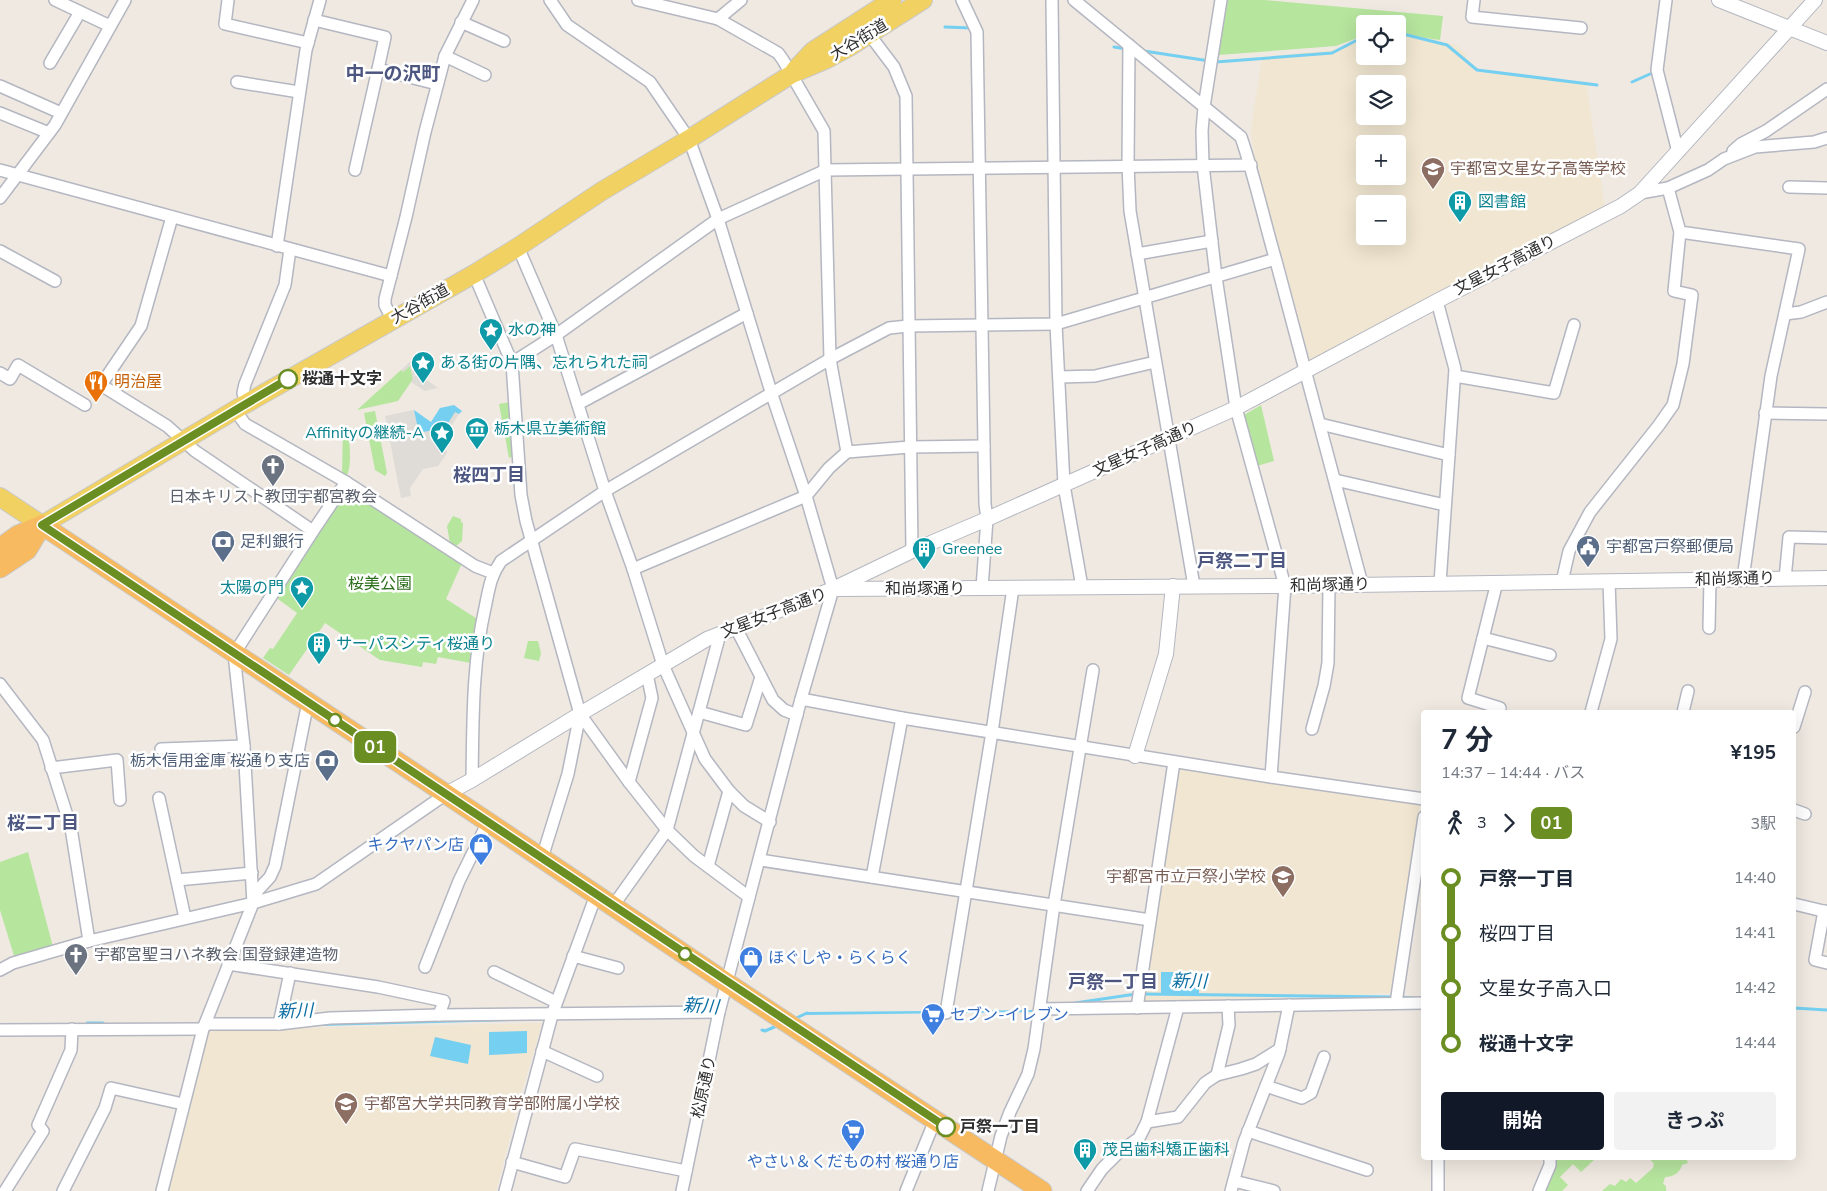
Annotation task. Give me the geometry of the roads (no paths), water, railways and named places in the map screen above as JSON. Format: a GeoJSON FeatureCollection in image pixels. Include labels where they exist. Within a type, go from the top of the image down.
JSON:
{"type":"FeatureCollection","features":[{"type":"Feature","properties":{"kind":"highway"},"geometry":{"type":"LineString","coordinates":[[0,548],[18,536],[42,525]]}},
{"type":"Feature","properties":{"kind":"highway"},"geometry":{"type":"LineString","coordinates":[[0,568],[27,550],[42,525]]}},
{"type":"Feature","properties":{"kind":"highway"},"geometry":{"type":"LineString","coordinates":[[42,525],[1042,1191]]}},
{"type":"Feature","properties":{"kind":"main road","name":"大谷街道"},"geometry":{"type":"LineString","coordinates":[[792,74],[813,51],[892,0]]}},
{"type":"Feature","properties":{"kind":"main road","name":"大谷街道"},"geometry":{"type":"LineString","coordinates":[[42,525],[240,406],[474,274],[602,191],[792,74],[827,59],[923,0]]}},
{"type":"Feature","properties":{"kind":"main road"},"geometry":{"type":"LineString","coordinates":[[0,497],[42,525]]}},
{"type":"Feature","properties":{"kind":"street"},"geometry":{"type":"LineString","coordinates":[[55,0],[110,26]]}},
{"type":"Feature","properties":{"kind":"street"},"geometry":{"type":"LineString","coordinates":[[0,198],[49,133],[125,0]]}},
{"type":"Feature","properties":{"kind":"street"},"geometry":{"type":"LineString","coordinates":[[228,0],[225,24],[308,43]]}},
{"type":"Feature","properties":{"kind":"street"},"geometry":{"type":"LineString","coordinates":[[277,246],[299,92],[308,43],[320,0]]}},
{"type":"Feature","properties":{"kind":"street"},"geometry":{"type":"LineString","coordinates":[[392,319],[385,306],[385,299],[437,84],[445,56],[473,0]]}},
{"type":"Feature","properties":{"kind":"street"},"geometry":{"type":"LineString","coordinates":[[550,0],[567,25],[650,82],[689,139],[718,220],[772,395],[806,496],[833,589]]}},
{"type":"Feature","properties":{"kind":"street"},"geometry":{"type":"LineString","coordinates":[[638,0],[718,19],[778,53],[824,131],[830,359],[847,452]]}},
{"type":"Feature","properties":{"kind":"street"},"geometry":{"type":"LineString","coordinates":[[718,19],[741,0]]}},
{"type":"Feature","properties":{"kind":"street"},"geometry":{"type":"LineString","coordinates":[[962,0],[977,32],[985,504],[987,519],[982,588]]}},
{"type":"Feature","properties":{"kind":"street"},"geometry":{"type":"LineString","coordinates":[[1052,0],[1056,324],[1064,485],[1082,587]]}},
{"type":"Feature","properties":{"kind":"street"},"geometry":{"type":"LineString","coordinates":[[1074,0],[1241,137],[1251,165],[1307,371],[1362,584]]}},
{"type":"Feature","properties":{"kind":"street"},"geometry":{"type":"LineString","coordinates":[[1221,0],[1204,107],[1202,131],[1203,165],[1216,277],[1236,408],[1285,586],[1271,777]]}},
{"type":"Feature","properties":{"kind":"street"},"geometry":{"type":"LineString","coordinates":[[1474,0],[1472,17],[1581,28]]}},
{"type":"Feature","properties":{"kind":"street"},"geometry":{"type":"LineString","coordinates":[[1666,0],[1657,70],[1678,152]]}},
{"type":"Feature","properties":{"kind":"street"},"geometry":{"type":"LineString","coordinates":[[1719,0],[1827,43]]}},
{"type":"Feature","properties":{"kind":"street","name":"文星女子高通り"},"geometry":{"type":"LineString","coordinates":[[446,794],[691,648],[720,634],[833,589],[912,551],[1236,408],[1437,301],[1622,206],[1640,193],[1815,0]]}},
{"type":"Feature","properties":{"kind":"street"},"geometry":{"type":"LineString","coordinates":[[50,63],[80,12]]}},
{"type":"Feature","properties":{"kind":"street"},"geometry":{"type":"LineString","coordinates":[[314,20],[385,37],[355,170]]}},
{"type":"Feature","properties":{"kind":"street"},"geometry":{"type":"LineString","coordinates":[[461,22],[504,40]]}},
{"type":"Feature","properties":{"kind":"street"},"geometry":{"type":"LineString","coordinates":[[870,34],[894,67],[906,96],[912,551]]}},
{"type":"Feature","properties":{"kind":"street"},"geometry":{"type":"LineString","coordinates":[[1129,45],[1128,165],[1130,211],[1194,586]]}},
{"type":"Feature","properties":{"kind":"street"},"geometry":{"type":"LineString","coordinates":[[445,56],[485,75]]}},
{"type":"Feature","properties":{"kind":"street"},"geometry":{"type":"LineString","coordinates":[[378,69],[437,84]]}},
{"type":"Feature","properties":{"kind":"street"},"geometry":{"type":"LineString","coordinates":[[236,82],[299,92]]}},
{"type":"Feature","properties":{"kind":"street"},"geometry":{"type":"LineString","coordinates":[[0,86],[61,113]]}},
{"type":"Feature","properties":{"kind":"street"},"geometry":{"type":"LineString","coordinates":[[1640,193],[1668,188],[1708,170],[1724,159],[1740,144],[1766,131],[1827,89]]}},
{"type":"Feature","properties":{"kind":"street"},"geometry":{"type":"LineString","coordinates":[[0,112],[49,133]]}},
{"type":"Feature","properties":{"kind":"street"},"geometry":{"type":"LineString","coordinates":[[1724,159],[1755,147],[1814,142],[1827,138]]}},
{"type":"Feature","properties":{"kind":"street"},"geometry":{"type":"LineString","coordinates":[[512,364],[556,336],[718,220],[826,170],[1251,165]]}},
{"type":"Feature","properties":{"kind":"street"},"geometry":{"type":"LineString","coordinates":[[0,170],[391,276]]}},
{"type":"Feature","properties":{"kind":"street"},"geometry":{"type":"LineString","coordinates":[[1789,187],[1827,188]]}},
{"type":"Feature","properties":{"kind":"street"},"geometry":{"type":"LineString","coordinates":[[1562,582],[1570,551],[1590,512],[1658,425],[1672,404],[1683,364],[1692,295],[1674,291],[1680,232],[1668,188]]}},
{"type":"Feature","properties":{"kind":"street"},"geometry":{"type":"LineString","coordinates":[[172,218],[141,326],[101,385],[167,426],[195,451],[312,531]]}},
{"type":"Feature","properties":{"kind":"street"},"geometry":{"type":"LineString","coordinates":[[1680,232],[1799,249],[1771,376],[1743,579]]}},
{"type":"Feature","properties":{"kind":"street"},"geometry":{"type":"LineString","coordinates":[[1137,254],[1212,241]]}},
{"type":"Feature","properties":{"kind":"street"},"geometry":{"type":"LineString","coordinates":[[518,247],[556,336],[663,665],[705,759],[729,791],[744,806],[770,822]]}},
{"type":"Feature","properties":{"kind":"street"},"geometry":{"type":"LineString","coordinates":[[290,249],[285,285],[245,384],[240,406],[245,424],[346,482],[475,566],[493,573]]}},
{"type":"Feature","properties":{"kind":"street"},"geometry":{"type":"LineString","coordinates":[[0,251],[55,281]]}},
{"type":"Feature","properties":{"kind":"street"},"geometry":{"type":"LineString","coordinates":[[472,780],[474,674],[482,619],[493,573],[501,561],[606,491],[772,395],[830,359],[890,328],[908,326],[1056,324],[1275,259]]}},
{"type":"Feature","properties":{"kind":"street"},"geometry":{"type":"LineString","coordinates":[[474,274],[512,364],[521,495],[526,521],[580,714],[629,782],[667,830],[694,856],[750,897]]}},
{"type":"Feature","properties":{"kind":"street"},"geometry":{"type":"LineString","coordinates":[[1437,301],[1455,369],[1440,583]]}},
{"type":"Feature","properties":{"kind":"street"},"geometry":{"type":"LineString","coordinates":[[1785,314],[1801,312],[1827,302]]}},
{"type":"Feature","properties":{"kind":"street"},"geometry":{"type":"LineString","coordinates":[[578,404],[747,313]]}},
{"type":"Feature","properties":{"kind":"street"},"geometry":{"type":"LineString","coordinates":[[1455,376],[1554,393],[1574,325]]}},
{"type":"Feature","properties":{"kind":"street"},"geometry":{"type":"LineString","coordinates":[[1059,377],[1095,376],[1155,362]]}},
{"type":"Feature","properties":{"kind":"street"},"geometry":{"type":"LineString","coordinates":[[0,373],[10,379],[18,365],[85,405]]}},
{"type":"Feature","properties":{"kind":"street"},"geometry":{"type":"LineString","coordinates":[[1765,413],[1827,414]]}},
{"type":"Feature","properties":{"kind":"street"},"geometry":{"type":"LineString","coordinates":[[1320,424],[1449,455]]}},
{"type":"Feature","properties":{"kind":"street"},"geometry":{"type":"LineString","coordinates":[[633,569],[806,496],[829,468],[847,452],[910,447],[984,446]]}},
{"type":"Feature","properties":{"kind":"street"},"geometry":{"type":"LineString","coordinates":[[1335,480],[1445,505]]}},
{"type":"Feature","properties":{"kind":"street"},"geometry":{"type":"LineString","coordinates":[[253,903],[244,746],[234,654],[312,531],[346,482]]}},
{"type":"Feature","properties":{"kind":"street"},"geometry":{"type":"LineString","coordinates":[[1786,579],[1789,537],[1827,538]]}},
{"type":"Feature","properties":{"kind":"street","name":"和尚塚通り"},"geometry":{"type":"LineString","coordinates":[[833,589],[1285,586],[1827,578]]}},
{"type":"Feature","properties":{"kind":"street"},"geometry":{"type":"LineString","coordinates":[[1709,628],[1710,580]]}},
{"type":"Feature","properties":{"kind":"street"},"geometry":{"type":"LineString","coordinates":[[1592,710],[1611,639],[1609,581]]}},
{"type":"Feature","properties":{"kind":"street"},"geometry":{"type":"LineString","coordinates":[[1497,582],[1468,698],[1500,708]]}},
{"type":"Feature","properties":{"kind":"street"},"geometry":{"type":"LineString","coordinates":[[1312,729],[1324,686],[1328,663],[1330,585]]}},
{"type":"Feature","properties":{"kind":"street"},"geometry":{"type":"LineString","coordinates":[[1135,756],[1166,654],[1172,586]]}},
{"type":"Feature","properties":{"kind":"street"},"geometry":{"type":"LineString","coordinates":[[946,1013],[992,732],[1013,588]]}},
{"type":"Feature","properties":{"kind":"street","name":"松原通り"},"geometry":{"type":"LineString","coordinates":[[682,1191],[719,1012],[801,700],[833,589]]}},
{"type":"Feature","properties":{"kind":"street"},"geometry":{"type":"LineString","coordinates":[[736,628],[773,700],[784,710],[797,715]]}},
{"type":"Feature","properties":{"kind":"street"},"geometry":{"type":"LineString","coordinates":[[613,906],[667,830],[720,634]]}},
{"type":"Feature","properties":{"kind":"street"},"geometry":{"type":"LineString","coordinates":[[1483,638],[1550,655]]}},
{"type":"Feature","properties":{"kind":"street"},"geometry":{"type":"LineString","coordinates":[[988,1191],[1001,1136],[1028,1074],[1041,1008],[1054,905],[1093,670]]}},
{"type":"Feature","properties":{"kind":"street"},"geometry":{"type":"LineString","coordinates":[[629,782],[652,698],[647,674]]}},
{"type":"Feature","properties":{"kind":"street"},"geometry":{"type":"LineString","coordinates":[[698,712],[746,725],[761,677]]}},
{"type":"Feature","properties":{"kind":"street"},"geometry":{"type":"LineString","coordinates":[[0,684],[42,740],[71,828],[89,941]]}},
{"type":"Feature","properties":{"kind":"street"},"geometry":{"type":"LineString","coordinates":[[1683,710],[1688,691]]}},
{"type":"Feature","properties":{"kind":"street"},"geometry":{"type":"LineString","coordinates":[[1796,721],[1805,692]]}},
{"type":"Feature","properties":{"kind":"street"},"geometry":{"type":"LineString","coordinates":[[801,700],[1135,756],[1421,799]]}},
{"type":"Feature","properties":{"kind":"street"},"geometry":{"type":"LineString","coordinates":[[162,1191],[204,1026],[258,890],[270,877],[275,866],[308,702]]}},
{"type":"Feature","properties":{"kind":"street"},"geometry":{"type":"LineString","coordinates":[[542,858],[568,774],[580,714]]}},
{"type":"Feature","properties":{"kind":"street"},"geometry":{"type":"LineString","coordinates":[[872,877],[902,718]]}},
{"type":"Feature","properties":{"kind":"street"},"geometry":{"type":"LineString","coordinates":[[162,749],[244,746]]}},
{"type":"Feature","properties":{"kind":"street"},"geometry":{"type":"LineString","coordinates":[[51,768],[116,760],[120,800]]}},
{"type":"Feature","properties":{"kind":"street"},"geometry":{"type":"LineString","coordinates":[[1137,1008],[1174,762]]}},
{"type":"Feature","properties":{"kind":"street"},"geometry":{"type":"LineString","coordinates":[[708,866],[729,791]]}},
{"type":"Feature","properties":{"kind":"street"},"geometry":{"type":"LineString","coordinates":[[0,970],[13,964],[89,941],[253,903],[316,884],[446,794]]}},
{"type":"Feature","properties":{"kind":"street"},"geometry":{"type":"LineString","coordinates":[[159,798],[185,918]]}},
{"type":"Feature","properties":{"kind":"street"},"geometry":{"type":"LineString","coordinates":[[1796,811],[1805,814]]}},
{"type":"Feature","properties":{"kind":"street"},"geometry":{"type":"LineString","coordinates":[[425,967],[459,880],[488,822]]}},
{"type":"Feature","properties":{"kind":"street"},"geometry":{"type":"LineString","coordinates":[[1396,1003],[1421,852]]}},
{"type":"Feature","properties":{"kind":"street"},"geometry":{"type":"LineString","coordinates":[[760,860],[1150,920]]}},
{"type":"Feature","properties":{"kind":"street"},"geometry":{"type":"LineString","coordinates":[[177,880],[252,873]]}},
{"type":"Feature","properties":{"kind":"street"},"geometry":{"type":"LineString","coordinates":[[504,1191],[556,1002],[596,895]]}},
{"type":"Feature","properties":{"kind":"street"},"geometry":{"type":"LineString","coordinates":[[1796,904],[1826,912],[1815,960],[1827,963]]}},
{"type":"Feature","properties":{"kind":"street"},"geometry":{"type":"LineString","coordinates":[[573,956],[618,968]]}},
{"type":"Feature","properties":{"kind":"street"},"geometry":{"type":"LineString","coordinates":[[228,964],[378,987],[444,1001],[439,1015]]}},
{"type":"Feature","properties":{"kind":"street"},"geometry":{"type":"LineString","coordinates":[[494,972],[556,1002]]}},
{"type":"Feature","properties":{"kind":"street"},"geometry":{"type":"LineString","coordinates":[[279,1024],[290,973]]}},
{"type":"Feature","properties":{"kind":"street"},"geometry":{"type":"LineString","coordinates":[[1041,1008],[1421,1003]]}},
{"type":"Feature","properties":{"kind":"street"},"geometry":{"type":"LineString","coordinates":[[1274,1191],[1232,1186],[1248,1131],[1280,1049],[1289,1005]]}},
{"type":"Feature","properties":{"kind":"street"},"geometry":{"type":"LineString","coordinates":[[1217,1075],[1229,1025],[1228,1006]]}},
{"type":"Feature","properties":{"kind":"street"},"geometry":{"type":"LineString","coordinates":[[1087,1191],[1102,1168],[1139,1138],[1147,1122],[1178,1007]]}},
{"type":"Feature","properties":{"kind":"street"},"geometry":{"type":"LineString","coordinates":[[0,1030],[279,1024],[330,1018],[439,1015],[719,1012]]}},
{"type":"Feature","properties":{"kind":"street"},"geometry":{"type":"LineString","coordinates":[[0,1190],[5,1191],[43,1131],[38,1125],[71,1050],[72,1029]]}},
{"type":"Feature","properties":{"kind":"street"},"geometry":{"type":"LineString","coordinates":[[1147,1122],[1178,1117],[1205,1083],[1217,1075],[1256,1064],[1280,1049]]}},
{"type":"Feature","properties":{"kind":"street"},"geometry":{"type":"LineString","coordinates":[[542,1051],[597,1076]]}},
{"type":"Feature","properties":{"kind":"street"},"geometry":{"type":"LineString","coordinates":[[1266,1086],[1302,1098],[1311,1094],[1324,1056]]}},
{"type":"Feature","properties":{"kind":"street"},"geometry":{"type":"LineString","coordinates":[[63,1191],[105,1108],[111,1088],[183,1104]]}},
{"type":"Feature","properties":{"kind":"street"},"geometry":{"type":"LineString","coordinates":[[906,1191],[935,1120]]}},
{"type":"Feature","properties":{"kind":"street"},"geometry":{"type":"LineString","coordinates":[[1248,1131],[1367,1170]]}},
{"type":"Feature","properties":{"kind":"street"},"geometry":{"type":"LineString","coordinates":[[512,1162],[565,1177],[575,1149],[686,1170]]}},
{"type":"Feature","properties":{"kind":"street"},"geometry":{"type":"LineString","coordinates":[[1438,1160],[1438,1191]]}},
{"type":"Feature","properties":{"kind":"street"},"geometry":{"type":"LineString","coordinates":[[1539,1191],[1550,1165],[1550,1160]]}},
{"type":"Feature","properties":{"kind":"water"},"geometry":{"type":"Polygon","coordinates":[[[454,405],[462,411],[459,414],[455,412],[445,428],[423,432],[418,429],[414,410],[431,422],[440,408],[454,405]]]}},
{"type":"Feature","properties":{"kind":"water"},"geometry":{"type":"Polygon","coordinates":[[[1161,972],[1199,972],[1199,994],[1161,994],[1161,972]]]}},
{"type":"Feature","properties":{"kind":"water"},"geometry":{"type":"Polygon","coordinates":[[[1033,1010],[1033,1012],[805,1015],[805,1012],[1033,1010]]]}},
{"type":"Feature","properties":{"kind":"water"},"geometry":{"type":"Polygon","coordinates":[[[543,1018],[543,1020],[207,1029],[207,1026],[543,1018]]]}},
{"type":"Feature","properties":{"kind":"water"},"geometry":{"type":"Polygon","coordinates":[[[527,1031],[527,1053],[489,1055],[489,1032],[527,1031]]]}},
{"type":"Feature","properties":{"kind":"water"},"geometry":{"type":"Polygon","coordinates":[[[435,1037],[471,1045],[468,1064],[430,1056],[435,1037]]]}},
{"type":"Feature","properties":{"kind":"waterway"},"geometry":{"type":"LineString","coordinates":[[945,27],[972,28]]}},
{"type":"Feature","properties":{"kind":"waterway"},"geometry":{"type":"LineString","coordinates":[[1406,35],[1447,45],[1477,70],[1597,85]]}},
{"type":"Feature","properties":{"kind":"waterway"},"geometry":{"type":"LineString","coordinates":[[1144,51],[1216,62],[1332,53],[1356,41]]}},
{"type":"Feature","properties":{"kind":"waterway"},"geometry":{"type":"LineString","coordinates":[[1114,47],[1127,49]]}},
{"type":"Feature","properties":{"kind":"waterway"},"geometry":{"type":"LineString","coordinates":[[1632,82],[1650,74]]}},
{"type":"Feature","properties":{"kind":"waterway","name":"新川"},"geometry":{"type":"LineString","coordinates":[[1075,1003],[1136,994]]}},
{"type":"Feature","properties":{"kind":"waterway","name":"新川"},"geometry":{"type":"LineString","coordinates":[[1142,994],[1393,997]]}},
{"type":"Feature","properties":{"kind":"waterway","name":"新川"},"geometry":{"type":"LineString","coordinates":[[1399,997],[1413,998]]}},
{"type":"Feature","properties":{"kind":"waterway","name":"新川"},"geometry":{"type":"LineString","coordinates":[[1796,1008],[1827,1010]]}},
{"type":"Feature","properties":{"kind":"waterway","name":"新川"},"geometry":{"type":"LineString","coordinates":[[794,1019],[807,1013]]}},
{"type":"Feature","properties":{"kind":"waterway","name":"新川"},"geometry":{"type":"LineString","coordinates":[[87,1023],[103,1023]]}},
{"type":"Feature","properties":{"kind":"waterway","name":"新川"},"geometry":{"type":"LineString","coordinates":[[762,1030],[765,1031],[779,1025]]}},
{"type":"Feature","properties":{"kind":"place","name":"宇都宮文星女子高等学校"},"geometry":{"type":"Point","coordinates":[1433,190]}},
{"type":"Feature","properties":{"kind":"place","name":"図書館"},"geometry":{"type":"Point","coordinates":[1460,223]}},
{"type":"Feature","properties":{"kind":"place","name":"水の神"},"geometry":{"type":"Point","coordinates":[491,351]}},
{"type":"Feature","properties":{"kind":"place","name":"桜通十文字"},"geometry":{"type":"Point","coordinates":[288,379]}},
{"type":"Feature","properties":{"kind":"place","name":"ある街の片隅、忘れられた祠"},"geometry":{"type":"Point","coordinates":[423,384]}},
{"type":"Feature","properties":{"kind":"place","name":"明治屋"},"geometry":{"type":"Point","coordinates":[96,403]}},
{"type":"Feature","properties":{"kind":"place","name":"栃木県立美術館"},"geometry":{"type":"Point","coordinates":[477,450]}},
{"type":"Feature","properties":{"kind":"place","name":"Affinityの継続-A"},"geometry":{"type":"Point","coordinates":[442,454]}},
{"type":"Feature","properties":{"kind":"place","name":"日本キリスト教団宇都宮教会"},"geometry":{"type":"Point","coordinates":[273,487]}},
{"type":"Feature","properties":{"kind":"place","name":"足利銀行"},"geometry":{"type":"Point","coordinates":[223,563]}},
{"type":"Feature","properties":{"kind":"place","name":"宇都宮戸祭郵便局"},"geometry":{"type":"Point","coordinates":[1588,568]}},
{"type":"Feature","properties":{"kind":"place","name":"Greenee"},"geometry":{"type":"Point","coordinates":[924,570]}},
{"type":"Feature","properties":{"kind":"place","name":"太陽の門"},"geometry":{"type":"Point","coordinates":[302,609]}},
{"type":"Feature","properties":{"kind":"place","name":"サーパスシティ桜通り"},"geometry":{"type":"Point","coordinates":[319,665]}},
{"type":"Feature","properties":{"kind":"place","name":"栃木信用金庫 桜通り支店"},"geometry":{"type":"Point","coordinates":[327,782]}},
{"type":"Feature","properties":{"kind":"place","name":"キクヤパン店"},"geometry":{"type":"Point","coordinates":[481,866]}},
{"type":"Feature","properties":{"kind":"place","name":"宇都宮市立戸祭小学校"},"geometry":{"type":"Point","coordinates":[1283,898]}},
{"type":"Feature","properties":{"kind":"place","name":"宇都宮聖ヨハネ教会 国登録建造物"},"geometry":{"type":"Point","coordinates":[76,976]}},
{"type":"Feature","properties":{"kind":"place","name":"ほぐしや・らくらく"},"geometry":{"type":"Point","coordinates":[751,979]}},
{"type":"Feature","properties":{"kind":"place","name":"セブン-イレブン"},"geometry":{"type":"Point","coordinates":[933,1036]}},
{"type":"Feature","properties":{"kind":"place","name":"宇都宮大学共同教育学部附属小学校"},"geometry":{"type":"Point","coordinates":[346,1125]}},
{"type":"Feature","properties":{"kind":"place","name":"戸祭一丁目"},"geometry":{"type":"Point","coordinates":[946,1127]}},
{"type":"Feature","properties":{"kind":"place","name":"やさい＆くだもの村 桜通り店"},"geometry":{"type":"Point","coordinates":[853,1152]}},
{"type":"Feature","properties":{"kind":"place","name":"茂呂歯科矯正歯科"},"geometry":{"type":"Point","coordinates":[1085,1171]}},
{"type":"Feature","properties":{"kind":"district","name":"中一の沢町"},"geometry":{"type":"Point","coordinates":[393,74]}},
{"type":"Feature","properties":{"kind":"district","name":"桜四丁目"},"geometry":{"type":"Point","coordinates":[489,475]}},
{"type":"Feature","properties":{"kind":"district","name":"戸祭二丁目"},"geometry":{"type":"Point","coordinates":[1242,561]}},
{"type":"Feature","properties":{"kind":"district","name":"桜二丁目"},"geometry":{"type":"Point","coordinates":[43,823]}},
{"type":"Feature","properties":{"kind":"district","name":"戸祭一丁目"},"geometry":{"type":"Point","coordinates":[1113,982]}},
{"type":"Feature","properties":{"kind":"park label","name":"桜美公園"},"geometry":{"type":"Point","coordinates":[380,584]}}]}
